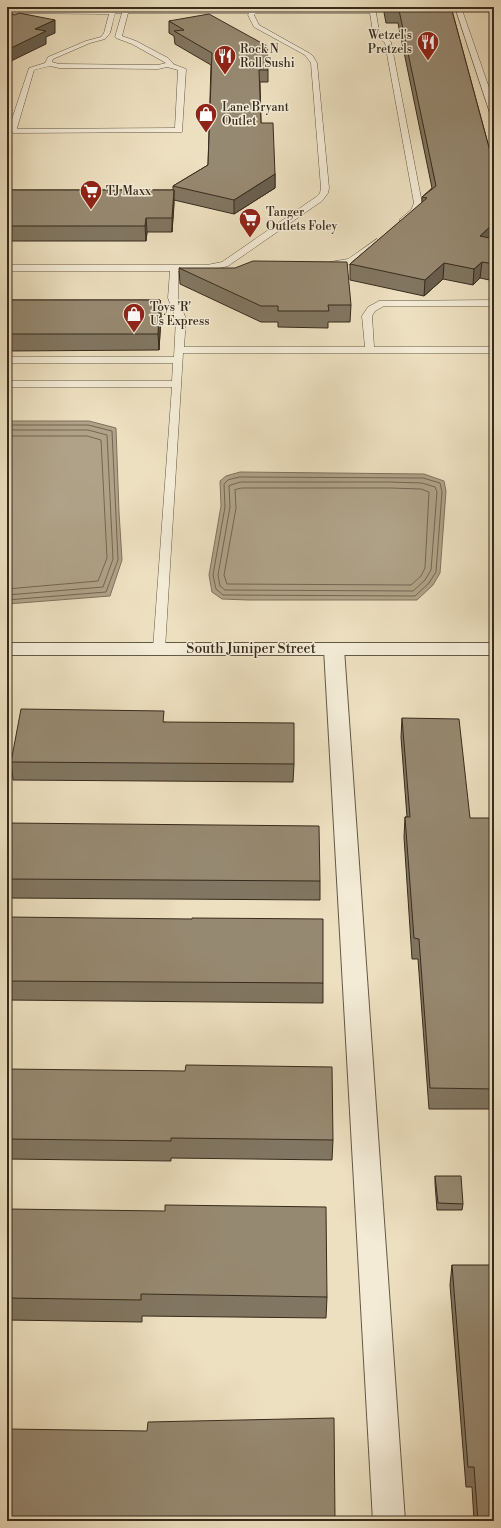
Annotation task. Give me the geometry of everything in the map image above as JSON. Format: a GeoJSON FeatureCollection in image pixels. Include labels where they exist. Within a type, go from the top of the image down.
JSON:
{"type":"FeatureCollection","features":[{"type":"Feature","properties":{"kind":"street","name":"South Juniper Street"},"geometry":{"type":"LineString","coordinates":[[7,649],[494,649]]}},
{"type":"Feature","properties":{"kind":"street"},"geometry":{"type":"LineString","coordinates":[[334,649],[388,1521]]}},
{"type":"Feature","properties":{"kind":"lane"},"geometry":{"type":"LineString","coordinates":[[458,7],[494,113]]}},
{"type":"Feature","properties":{"kind":"lane"},"geometry":{"type":"LineString","coordinates":[[7,10],[372,11],[376,32],[388,42],[418,203],[415,211],[396,226]]}},
{"type":"Feature","properties":{"kind":"lane"},"geometry":{"type":"LineString","coordinates":[[7,15],[111,10]]}},
{"type":"Feature","properties":{"kind":"lane"},"geometry":{"type":"LineString","coordinates":[[50,64],[48,62],[50,58],[88,42],[104,38],[108,33],[111,10]]}},
{"type":"Feature","properties":{"kind":"lane"},"geometry":{"type":"LineString","coordinates":[[126,10],[118,38],[134,42],[166,59],[170,63],[167,66]]}},
{"type":"Feature","properties":{"kind":"lane"},"geometry":{"type":"LineString","coordinates":[[225,264],[319,199],[324,193],[325,188],[314,63],[312,57],[256,26],[254,11]]}},
{"type":"Feature","properties":{"kind":"lane"},"geometry":{"type":"LineString","coordinates":[[50,64],[69,66],[167,66],[182,69],[179,130],[16,131],[13,128],[31,69],[37,66],[50,64]]}},
{"type":"Feature","properties":{"kind":"lane"},"geometry":{"type":"LineString","coordinates":[[325,265],[353,262],[386,235]]}},
{"type":"Feature","properties":{"kind":"lane"},"geometry":{"type":"LineString","coordinates":[[7,268],[207,268],[225,264],[240,266]]}},
{"type":"Feature","properties":{"kind":"lane"},"geometry":{"type":"LineString","coordinates":[[159,649],[181,319],[173,298],[174,268]]}},
{"type":"Feature","properties":{"kind":"lane"},"geometry":{"type":"LineString","coordinates":[[370,350],[366,316],[371,309],[382,303],[494,303]]}},
{"type":"Feature","properties":{"kind":"lane"},"geometry":{"type":"LineString","coordinates":[[7,360],[370,350],[494,350]]}},
{"type":"Feature","properties":{"kind":"lane"},"geometry":{"type":"LineString","coordinates":[[7,384],[176,384]]}},
{"type":"Feature","properties":{"kind":"water"},"geometry":{"type":"Polygon","coordinates":[[[7,421],[89,421],[116,428],[122,560],[110,596],[7,604],[7,421]]]}},
{"type":"Feature","properties":{"kind":"water"},"geometry":{"type":"Polygon","coordinates":[[[240,472],[424,474],[444,481],[446,491],[440,573],[433,585],[417,600],[222,599],[212,592],[209,575],[221,506],[220,481],[226,476],[240,472]]]}},
{"type":"Feature","properties":{"kind":"building"},"geometry":{"type":"Polygon","coordinates":[[[386,7],[451,7],[494,166],[494,223],[480,236],[494,239],[494,264],[482,262],[474,269],[444,263],[425,280],[350,264],[427,198],[422,197],[436,186],[399,10],[387,10],[386,7]]]}},
{"type":"Feature","properties":{"kind":"building"},"geometry":{"type":"Polygon","coordinates":[[[7,13],[15,15],[19,13],[55,20],[35,29],[46,31],[7,50],[7,13]]]}},
{"type":"Feature","properties":{"kind":"building"},"geometry":{"type":"Polygon","coordinates":[[[209,14],[267,46],[268,70],[259,70],[261,123],[273,123],[275,174],[234,200],[173,186],[208,165],[212,53],[174,31],[184,30],[169,21],[209,14]]]}},
{"type":"Feature","properties":{"kind":"building"},"geometry":{"type":"Polygon","coordinates":[[[7,190],[174,190],[172,218],[146,218],[145,226],[7,226],[7,190]]]}},
{"type":"Feature","properties":{"kind":"building"},"geometry":{"type":"Polygon","coordinates":[[[253,261],[347,262],[351,305],[328,305],[329,311],[278,311],[278,306],[261,306],[179,268],[235,268],[253,261]]]}},
{"type":"Feature","properties":{"kind":"building"},"geometry":{"type":"Polygon","coordinates":[[[7,300],[160,300],[158,334],[7,334],[7,300]]]}},
{"type":"Feature","properties":{"kind":"building"},"geometry":{"type":"Polygon","coordinates":[[[21,709],[164,711],[163,722],[294,723],[294,764],[11,762],[21,709]]]}},
{"type":"Feature","properties":{"kind":"building"},"geometry":{"type":"Polygon","coordinates":[[[402,718],[459,719],[470,818],[490,818],[494,850],[494,1089],[430,1088],[419,939],[414,938],[405,817],[410,817],[402,718]]]}},
{"type":"Feature","properties":{"kind":"building"},"geometry":{"type":"Polygon","coordinates":[[[7,823],[319,826],[320,881],[7,879],[7,823]]]}},
{"type":"Feature","properties":{"kind":"building"},"geometry":{"type":"Polygon","coordinates":[[[7,917],[323,919],[323,983],[7,981],[7,917]]]}},
{"type":"Feature","properties":{"kind":"building"},"geometry":{"type":"Polygon","coordinates":[[[186,1065],[332,1067],[333,1140],[171,1138],[171,1141],[7,1139],[7,1069],[185,1071],[186,1065]]]}},
{"type":"Feature","properties":{"kind":"building"},"geometry":{"type":"Polygon","coordinates":[[[435,1176],[461,1176],[463,1204],[438,1203],[435,1176]]]}},
{"type":"Feature","properties":{"kind":"building"},"geometry":{"type":"Polygon","coordinates":[[[165,1205],[326,1207],[327,1297],[141,1294],[141,1300],[7,1298],[7,1209],[165,1211],[165,1205]]]}},
{"type":"Feature","properties":{"kind":"building"},"geometry":{"type":"Polygon","coordinates":[[[452,1265],[494,1265],[494,1521],[478,1521],[474,1467],[468,1467],[452,1265]]]}},
{"type":"Feature","properties":{"kind":"building"},"geometry":{"type":"Polygon","coordinates":[[[334,1418],[335,1521],[7,1521],[7,1429],[147,1431],[148,1422],[334,1418]]]}},
{"type":"Feature","properties":{"kind":"place","name":"Wetzel's Pretzels"},"geometry":{"type":"Point","coordinates":[428,62]}},
{"type":"Feature","properties":{"kind":"place","name":"Rock N Roll Sushi"},"geometry":{"type":"Point","coordinates":[225,76]}},
{"type":"Feature","properties":{"kind":"place","name":"Lane Bryant Outlet"},"geometry":{"type":"Point","coordinates":[206,134]}},
{"type":"Feature","properties":{"kind":"place","name":"TJ Maxx"},"geometry":{"type":"Point","coordinates":[91,210]}},
{"type":"Feature","properties":{"kind":"place","name":"Tanger Outlets Foley"},"geometry":{"type":"Point","coordinates":[250,238]}},
{"type":"Feature","properties":{"kind":"place","name":"Toys 'R' Us Express"},"geometry":{"type":"Point","coordinates":[134,334]}}]}
